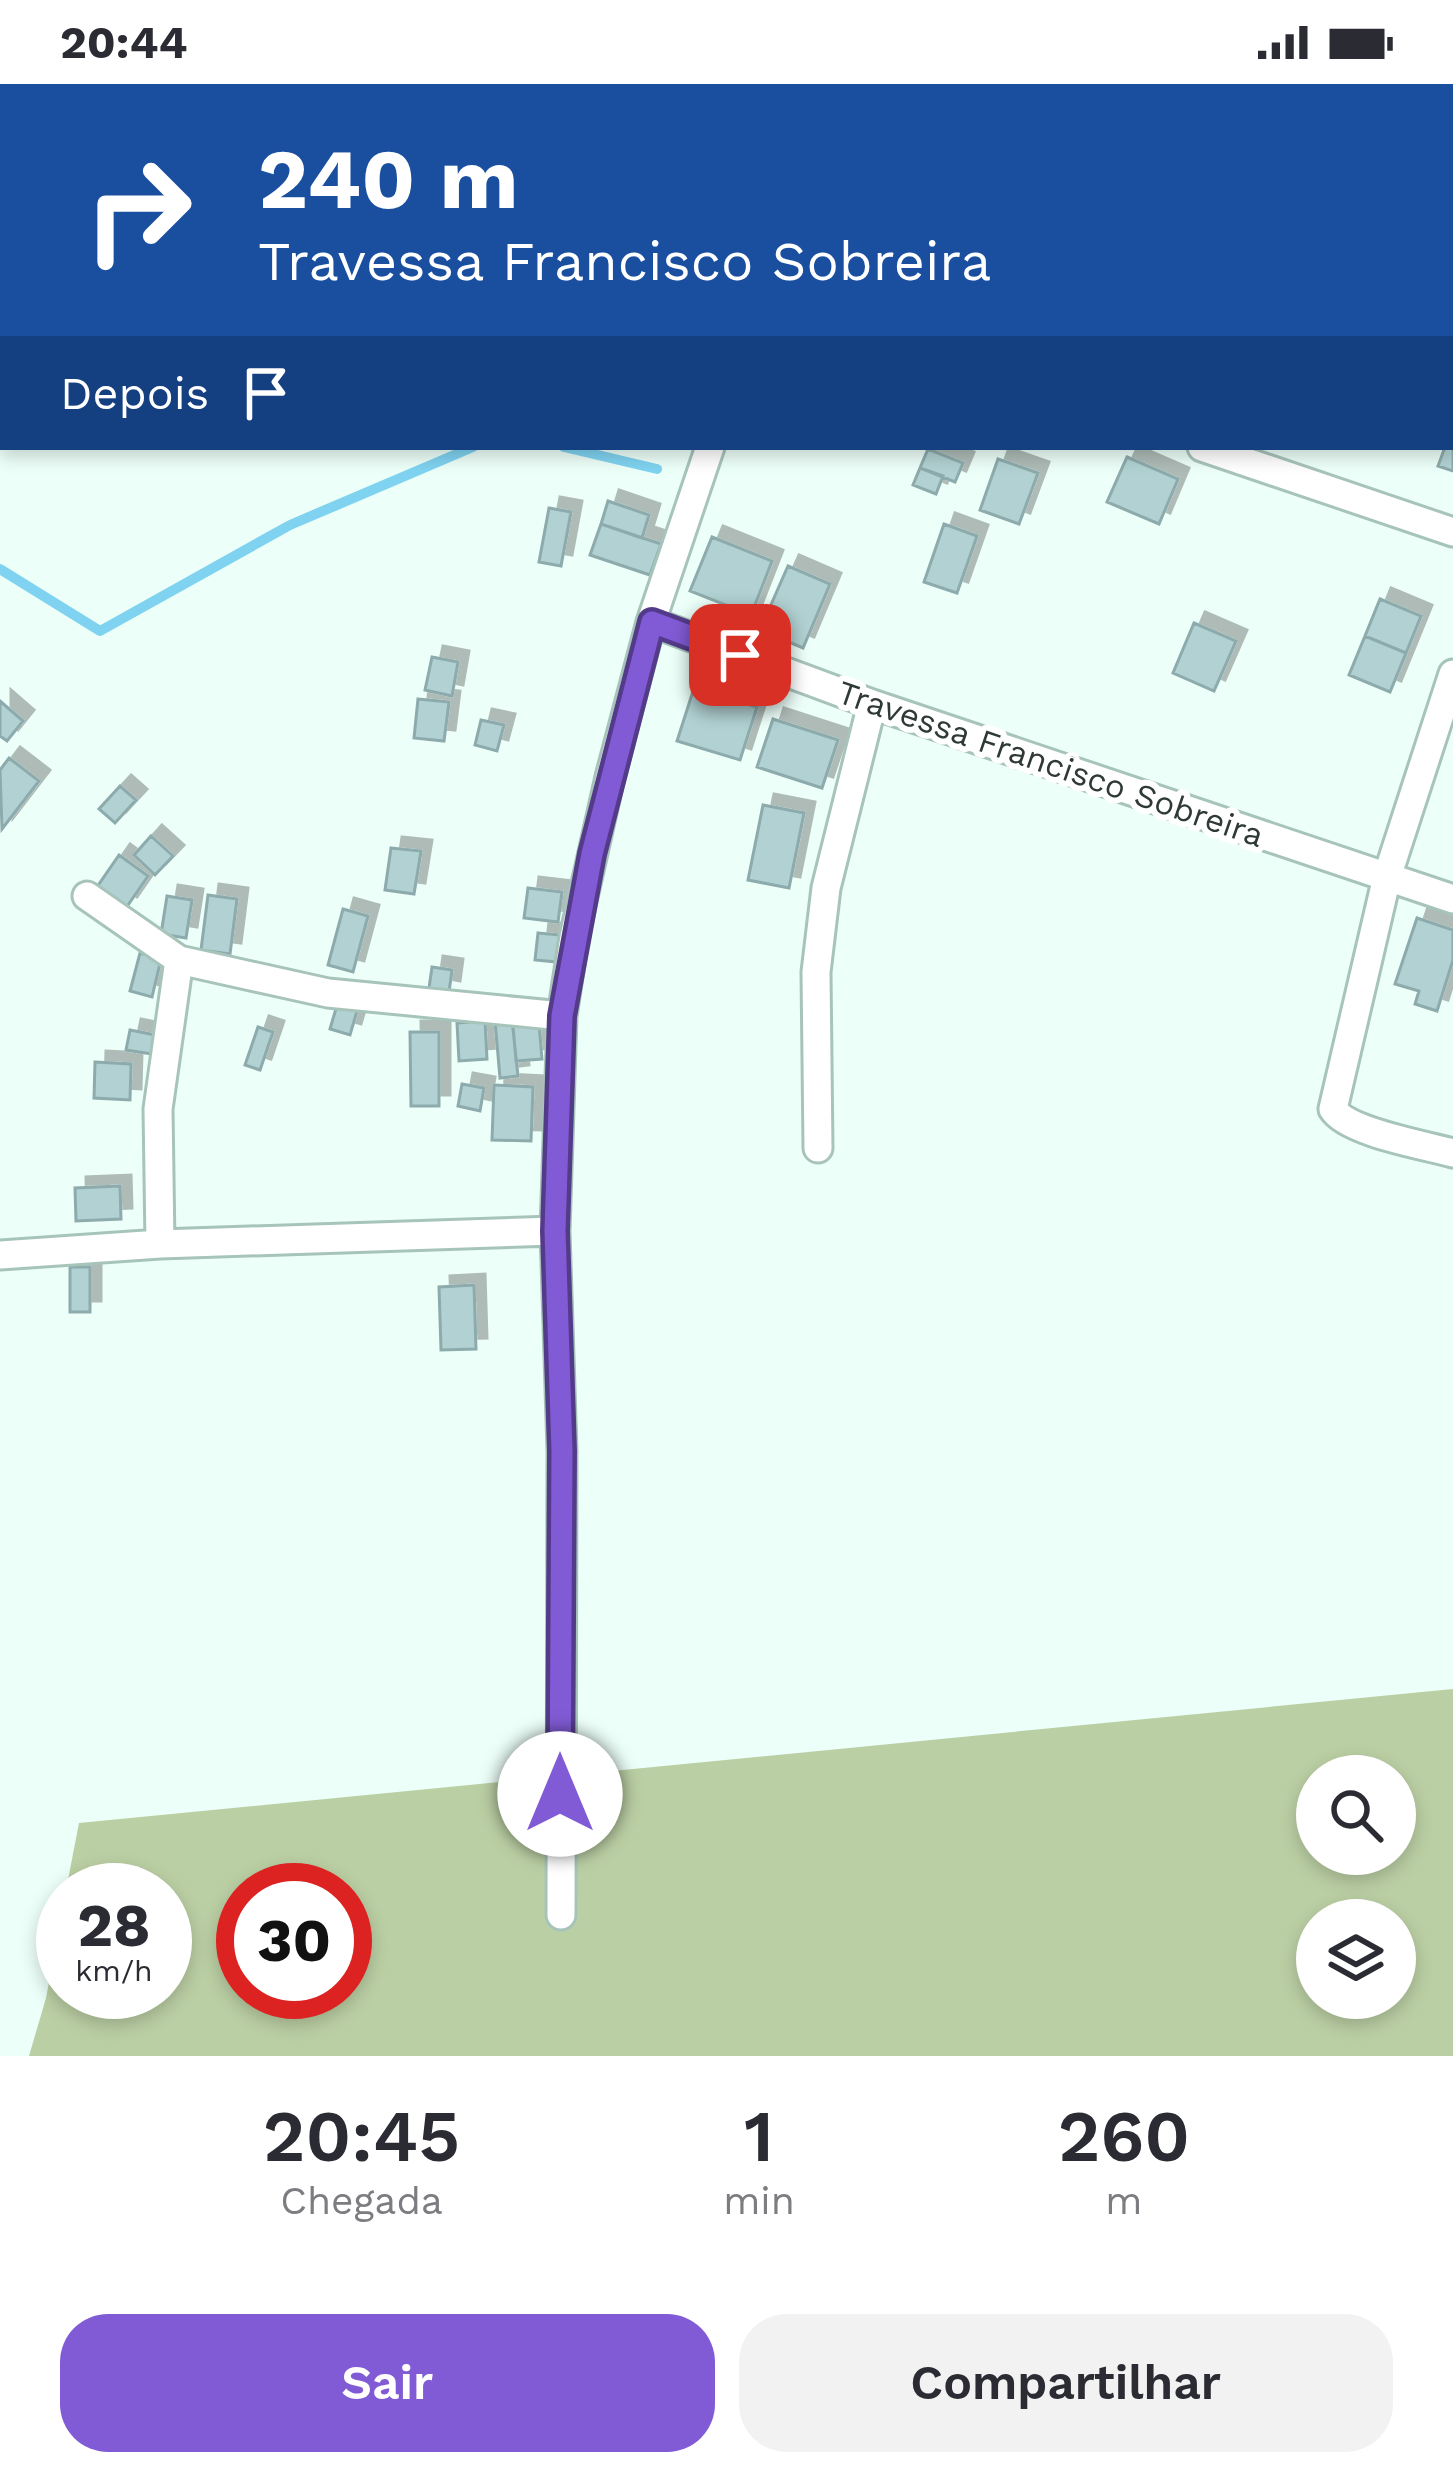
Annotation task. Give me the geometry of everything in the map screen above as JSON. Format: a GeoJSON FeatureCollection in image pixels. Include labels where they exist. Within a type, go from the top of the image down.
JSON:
{"type":"FeatureCollection","features":[{"type":"Feature","properties":{"kind":"street"},"geometry":{"type":"LineString","coordinates":[[561,1915],[562,1451],[555,1231],[562,1016],[592,854],[652,622],[709,450]]}},
{"type":"Feature","properties":{"kind":"street"},"geometry":{"type":"LineString","coordinates":[[1211,450],[1453,532]]}},
{"type":"Feature","properties":{"kind":"street","name":"Travessa Francisco Sobreira"},"geometry":{"type":"LineString","coordinates":[[652,622],[872,704],[1453,898]]}},
{"type":"Feature","properties":{"kind":"street"},"geometry":{"type":"LineString","coordinates":[[1453,674],[1388,877],[1333,1109],[1336,1116],[1354,1125],[1453,1153]]}},
{"type":"Feature","properties":{"kind":"street"},"geometry":{"type":"LineString","coordinates":[[818,1148],[816,972],[826,887],[872,704]]}},
{"type":"Feature","properties":{"kind":"street"},"geometry":{"type":"LineString","coordinates":[[87,896],[179,960],[328,994],[562,1016]]}},
{"type":"Feature","properties":{"kind":"street"},"geometry":{"type":"LineString","coordinates":[[160,1244],[158,1109],[179,960]]}},
{"type":"Feature","properties":{"kind":"street"},"geometry":{"type":"LineString","coordinates":[[0,1255],[160,1244],[555,1231]]}},
{"type":"Feature","properties":{"kind":"green space"},"geometry":{"type":"Polygon","coordinates":[[[1453,1689],[1453,2056],[29,2056],[40,2019],[192,2019],[192,1863],[71,1863],[79,1823],[1453,1689]]]}},
{"type":"Feature","properties":{"kind":"building"},"geometry":{"type":"Polygon","coordinates":[[[928,450],[963,463],[955,482],[920,468],[928,450]]]}},
{"type":"Feature","properties":{"kind":"building"},"geometry":{"type":"Polygon","coordinates":[[[1444,450],[1453,450],[1453,471],[1438,466],[1444,450]]]}},
{"type":"Feature","properties":{"kind":"building"},"geometry":{"type":"Polygon","coordinates":[[[1127,457],[1178,479],[1159,524],[1107,502],[1127,457]]]}},
{"type":"Feature","properties":{"kind":"building"},"geometry":{"type":"Polygon","coordinates":[[[998,459],[1038,473],[1019,524],[980,510],[998,459]]]}},
{"type":"Feature","properties":{"kind":"building"},"geometry":{"type":"Polygon","coordinates":[[[920,468],[943,476],[936,494],[913,485],[920,468]]]}},
{"type":"Feature","properties":{"kind":"building"},"geometry":{"type":"Polygon","coordinates":[[[608,501],[649,515],[642,538],[601,524],[608,501]]]}},
{"type":"Feature","properties":{"kind":"building"},"geometry":{"type":"Polygon","coordinates":[[[549,508],[571,512],[561,566],[539,562],[549,508]]]}},
{"type":"Feature","properties":{"kind":"building"},"geometry":{"type":"Polygon","coordinates":[[[601,524],[661,544],[650,575],[590,555],[601,524]]]}},
{"type":"Feature","properties":{"kind":"building"},"geometry":{"type":"Polygon","coordinates":[[[944,524],[977,536],[957,593],[924,582],[944,524]]]}},
{"type":"Feature","properties":{"kind":"building"},"geometry":{"type":"Polygon","coordinates":[[[712,537],[772,561],[751,615],[690,591],[712,537]]]}},
{"type":"Feature","properties":{"kind":"building"},"geometry":{"type":"Polygon","coordinates":[[[788,566],[830,584],[803,648],[760,630],[788,566]]]}},
{"type":"Feature","properties":{"kind":"building"},"geometry":{"type":"Polygon","coordinates":[[[1380,599],[1421,616],[1406,653],[1365,636],[1380,599]]]}},
{"type":"Feature","properties":{"kind":"building"},"geometry":{"type":"Polygon","coordinates":[[[1194,623],[1236,641],[1214,691],[1173,673],[1194,623]]]}},
{"type":"Feature","properties":{"kind":"building"},"geometry":{"type":"Polygon","coordinates":[[[1365,636],[1406,653],[1390,692],[1349,675],[1365,636]]]}},
{"type":"Feature","properties":{"kind":"building"},"geometry":{"type":"Polygon","coordinates":[[[432,657],[458,662],[452,696],[425,690],[432,657]]]}},
{"type":"Feature","properties":{"kind":"building"},"geometry":{"type":"Polygon","coordinates":[[[694,688],[757,707],[740,760],[677,741],[694,688]]]}},
{"type":"Feature","properties":{"kind":"building"},"geometry":{"type":"Polygon","coordinates":[[[418,699],[449,702],[444,741],[414,738],[418,699]]]}},
{"type":"Feature","properties":{"kind":"building"},"geometry":{"type":"Polygon","coordinates":[[[0,701],[23,721],[7,741],[0,736],[0,701]]]}},
{"type":"Feature","properties":{"kind":"building"},"geometry":{"type":"Polygon","coordinates":[[[773,719],[838,740],[822,788],[757,767],[773,719]]]}},
{"type":"Feature","properties":{"kind":"building"},"geometry":{"type":"Polygon","coordinates":[[[481,720],[504,725],[497,751],[475,745],[481,720]]]}},
{"type":"Feature","properties":{"kind":"building"},"geometry":{"type":"Polygon","coordinates":[[[9,758],[39,781],[2,829],[0,770],[9,758]]]}},
{"type":"Feature","properties":{"kind":"building"},"geometry":{"type":"Polygon","coordinates":[[[120,786],[136,800],[115,823],[99,809],[120,786]]]}},
{"type":"Feature","properties":{"kind":"building"},"geometry":{"type":"Polygon","coordinates":[[[763,805],[804,813],[789,888],[748,880],[763,805]]]}},
{"type":"Feature","properties":{"kind":"building"},"geometry":{"type":"Polygon","coordinates":[[[151,836],[173,856],[155,875],[134,855],[151,836]]]}},
{"type":"Feature","properties":{"kind":"building"},"geometry":{"type":"Polygon","coordinates":[[[391,848],[421,851],[414,894],[385,890],[391,848]]]}},
{"type":"Feature","properties":{"kind":"building"},"geometry":{"type":"Polygon","coordinates":[[[119,855],[148,876],[126,908],[97,887],[119,855]]]}},
{"type":"Feature","properties":{"kind":"building"},"geometry":{"type":"Polygon","coordinates":[[[528,888],[562,892],[558,922],[524,918],[528,888]]]}},
{"type":"Feature","properties":{"kind":"building"},"geometry":{"type":"Polygon","coordinates":[[[208,895],[237,899],[230,954],[201,950],[208,895]]]}},
{"type":"Feature","properties":{"kind":"building"},"geometry":{"type":"Polygon","coordinates":[[[167,896],[192,900],[186,938],[161,934],[167,896]]]}},
{"type":"Feature","properties":{"kind":"building"},"geometry":{"type":"Polygon","coordinates":[[[343,909],[368,916],[353,972],[328,965],[343,909]]]}},
{"type":"Feature","properties":{"kind":"building"},"geometry":{"type":"Polygon","coordinates":[[[1417,918],[1453,930],[1453,960],[1437,1011],[1415,1004],[1419,991],[1395,984],[1417,918]]]}},
{"type":"Feature","properties":{"kind":"building"},"geometry":{"type":"Polygon","coordinates":[[[538,933],[560,935],[557,962],[535,960],[538,933]]]}},
{"type":"Feature","properties":{"kind":"building"},"geometry":{"type":"Polygon","coordinates":[[[140,953],[161,959],[152,997],[130,991],[140,953]]]}},
{"type":"Feature","properties":{"kind":"building"},"geometry":{"type":"Polygon","coordinates":[[[432,967],[452,970],[449,992],[429,988],[432,967]]]}},
{"type":"Feature","properties":{"kind":"building"},"geometry":{"type":"Polygon","coordinates":[[[337,1005],[357,1011],[350,1035],[330,1029],[337,1005]]]}},
{"type":"Feature","properties":{"kind":"building"},"geometry":{"type":"Polygon","coordinates":[[[512,1020],[518,1076],[500,1078],[495,1021],[512,1020]]]}},
{"type":"Feature","properties":{"kind":"building"},"geometry":{"type":"Polygon","coordinates":[[[485,1021],[487,1059],[459,1061],[457,1023],[485,1021]]]}},
{"type":"Feature","properties":{"kind":"building"},"geometry":{"type":"Polygon","coordinates":[[[539,1024],[542,1059],[516,1061],[513,1026],[539,1024]]]}},
{"type":"Feature","properties":{"kind":"building"},"geometry":{"type":"Polygon","coordinates":[[[258,1027],[273,1032],[260,1070],[245,1065],[258,1027]]]}},
{"type":"Feature","properties":{"kind":"building"},"geometry":{"type":"Polygon","coordinates":[[[130,1030],[155,1035],[152,1054],[126,1050],[130,1030]]]}},
{"type":"Feature","properties":{"kind":"building"},"geometry":{"type":"Polygon","coordinates":[[[410,1032],[439,1032],[439,1106],[411,1106],[410,1032]]]}},
{"type":"Feature","properties":{"kind":"building"},"geometry":{"type":"Polygon","coordinates":[[[95,1062],[131,1064],[130,1100],[94,1098],[95,1062]]]}},
{"type":"Feature","properties":{"kind":"building"},"geometry":{"type":"Polygon","coordinates":[[[462,1084],[484,1088],[480,1111],[458,1106],[462,1084]]]}},
{"type":"Feature","properties":{"kind":"building"},"geometry":{"type":"Polygon","coordinates":[[[494,1085],[533,1087],[531,1141],[492,1140],[494,1085]]]}},
{"type":"Feature","properties":{"kind":"building"},"geometry":{"type":"Polygon","coordinates":[[[120,1186],[121,1219],[76,1221],[75,1188],[120,1186]]]}},
{"type":"Feature","properties":{"kind":"building"},"geometry":{"type":"Polygon","coordinates":[[[70,1267],[90,1267],[90,1312],[70,1312],[70,1267]]]}},
{"type":"Feature","properties":{"kind":"building"},"geometry":{"type":"Polygon","coordinates":[[[474,1285],[476,1349],[441,1350],[439,1287],[474,1285]]]}},
{"type":"Feature","properties":{"kind":"waterway"},"geometry":{"type":"LineString","coordinates":[[0,569],[100,631],[290,525],[466,450]]}},
{"type":"Feature","properties":{"kind":"waterway"},"geometry":{"type":"LineString","coordinates":[[577,450],[657,469]]}},
{"type":"Feature","properties":{"kind":"route"},"geometry":{"type":"LineString","coordinates":[[560,1794],[562,1451],[555,1231],[562,1016],[574,937],[652,622],[740,655]]}}]}
